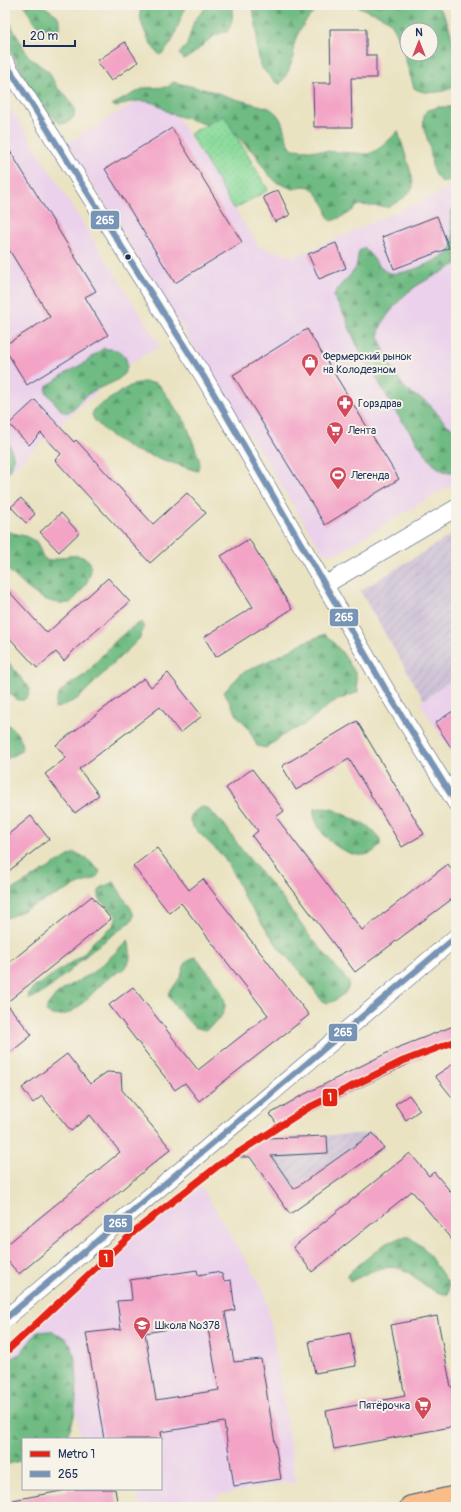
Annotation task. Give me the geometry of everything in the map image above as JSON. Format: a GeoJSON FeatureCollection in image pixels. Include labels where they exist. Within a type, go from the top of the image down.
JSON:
{"type":"FeatureCollection","features":[{"type":"Feature","properties":{"kind":"main road"},"geometry":{"type":"LineString","coordinates":[[411,1507],[456,1497]]}},
{"type":"Feature","properties":{"kind":"street"},"geometry":{"type":"LineString","coordinates":[[5,62],[204,377],[409,728],[456,803]]}},
{"type":"Feature","properties":{"kind":"street"},"geometry":{"type":"LineString","coordinates":[[325,585],[456,508]]}},
{"type":"Feature","properties":{"kind":"street"},"geometry":{"type":"LineString","coordinates":[[5,1319],[456,937]]}},
{"type":"Feature","properties":{"kind":"shaded area"},"geometry":{"type":"Polygon","coordinates":[[[159,88],[259,247],[295,257],[456,185],[456,482],[335,554],[323,553],[67,143],[159,88]]]}},
{"type":"Feature","properties":{"kind":"shaded area"},"geometry":{"type":"Polygon","coordinates":[[[5,99],[160,346],[127,365],[5,476],[5,99]]]}},
{"type":"Feature","properties":{"kind":"shaded area"},"geometry":{"type":"Polygon","coordinates":[[[456,532],[456,676],[424,700],[360,591],[456,532]]]}},
{"type":"Feature","properties":{"kind":"shaded area"},"geometry":{"type":"Polygon","coordinates":[[[456,676],[456,759],[420,703],[456,676]]]}},
{"type":"Feature","properties":{"kind":"shaded area"},"geometry":{"type":"Polygon","coordinates":[[[373,1133],[384,1148],[290,1214],[246,1152],[264,1139],[373,1133]]]}},
{"type":"Feature","properties":{"kind":"shaded area","name":"Школа №378"},"geometry":{"type":"Polygon","coordinates":[[[198,1181],[264,1290],[273,1335],[296,1484],[287,1482],[219,1495],[219,1499],[178,1507],[140,1507],[136,1490],[162,1490],[162,1438],[81,1438],[68,1365],[5,1415],[5,1345],[198,1181]]]}},
{"type":"Feature","properties":{"kind":"green space"},"geometry":{"type":"Polygon","coordinates":[[[24,5],[42,5],[57,15],[60,21],[60,27],[55,30],[39,26],[33,20],[24,5]]]}},
{"type":"Feature","properties":{"kind":"green space"},"geometry":{"type":"Polygon","coordinates":[[[142,5],[188,5],[181,18],[174,38],[166,50],[160,55],[150,42],[144,30],[140,14],[142,5]]]}},
{"type":"Feature","properties":{"kind":"green space"},"geometry":{"type":"Polygon","coordinates":[[[208,5],[232,5],[232,19],[229,29],[227,32],[214,36],[193,54],[183,59],[179,54],[187,45],[194,21],[208,5]]]}},
{"type":"Feature","properties":{"kind":"green space"},"geometry":{"type":"Polygon","coordinates":[[[252,5],[322,5],[313,13],[298,33],[294,45],[291,64],[280,84],[274,81],[261,67],[257,49],[257,30],[252,5]]]}},
{"type":"Feature","properties":{"kind":"green space"},"geometry":{"type":"Polygon","coordinates":[[[355,5],[436,5],[447,21],[453,42],[456,83],[453,87],[436,92],[424,92],[414,88],[406,62],[439,62],[439,22],[399,22],[398,39],[392,24],[382,16],[355,5]]]}},
{"type":"Feature","properties":{"kind":"green space"},"geometry":{"type":"Polygon","coordinates":[[[5,14],[27,54],[49,72],[57,88],[64,93],[75,109],[74,117],[67,123],[59,123],[34,98],[16,60],[5,43],[5,14]]]}},
{"type":"Feature","properties":{"kind":"green space"},"geometry":{"type":"Polygon","coordinates":[[[173,82],[215,92],[269,108],[275,113],[282,123],[289,144],[293,149],[369,154],[381,147],[398,131],[412,176],[413,188],[405,197],[389,207],[359,205],[348,214],[332,221],[328,217],[325,205],[315,191],[310,187],[304,186],[293,189],[276,182],[268,174],[256,154],[247,147],[235,133],[172,114],[151,102],[139,101],[127,103],[117,107],[112,105],[144,88],[168,87],[173,82]]]}},
{"type":"Feature","properties":{"kind":"green space"},"geometry":{"type":"Polygon","coordinates":[[[438,107],[456,107],[456,176],[448,181],[442,182],[433,170],[430,150],[424,128],[424,116],[426,111],[438,107]]]}},
{"type":"Feature","properties":{"kind":"green space"},"geometry":{"type":"Polygon","coordinates":[[[224,115],[268,190],[234,209],[190,134],[224,115]]]}},
{"type":"Feature","properties":{"kind":"green space"},"geometry":{"type":"Polygon","coordinates":[[[456,204],[456,264],[416,286],[407,293],[387,317],[379,333],[385,353],[393,370],[405,388],[425,401],[447,425],[456,430],[456,467],[453,472],[447,472],[441,470],[432,463],[397,414],[360,352],[346,318],[334,297],[340,286],[355,269],[359,251],[364,248],[382,269],[391,273],[399,273],[417,268],[449,253],[453,240],[451,215],[456,204]]]}},
{"type":"Feature","properties":{"kind":"green space"},"geometry":{"type":"Polygon","coordinates":[[[104,348],[116,350],[122,353],[127,364],[123,375],[119,379],[90,393],[70,411],[66,413],[61,410],[46,392],[47,386],[84,363],[104,348]]]}},
{"type":"Feature","properties":{"kind":"green space"},"geometry":{"type":"Polygon","coordinates":[[[142,382],[155,383],[160,386],[186,423],[199,459],[200,465],[197,471],[133,450],[107,433],[95,421],[92,415],[94,409],[130,386],[142,382]]]}},
{"type":"Feature","properties":{"kind":"green space"},"geometry":{"type":"Polygon","coordinates":[[[5,438],[11,448],[13,461],[12,466],[5,476],[5,438]]]}},
{"type":"Feature","properties":{"kind":"green space"},"geometry":{"type":"Polygon","coordinates":[[[5,531],[25,536],[37,542],[43,557],[48,561],[72,556],[79,556],[87,559],[91,564],[89,578],[75,599],[70,603],[59,603],[42,598],[26,587],[5,567],[5,531]]]}},
{"type":"Feature","properties":{"kind":"green space"},"geometry":{"type":"Polygon","coordinates":[[[141,622],[144,628],[139,639],[130,648],[77,699],[55,708],[59,695],[66,687],[87,673],[118,639],[141,622]]]}},
{"type":"Feature","properties":{"kind":"green space"},"geometry":{"type":"Polygon","coordinates":[[[325,634],[341,651],[356,674],[358,692],[333,702],[304,725],[288,732],[266,748],[257,746],[249,729],[237,715],[224,692],[242,673],[291,650],[300,644],[325,634]]]}},
{"type":"Feature","properties":{"kind":"green space"},"geometry":{"type":"Polygon","coordinates":[[[5,658],[30,689],[29,695],[24,700],[18,700],[5,690],[5,658]]]}},
{"type":"Feature","properties":{"kind":"green space"},"geometry":{"type":"Polygon","coordinates":[[[5,722],[18,735],[22,747],[21,751],[5,760],[5,722]]]}},
{"type":"Feature","properties":{"kind":"green space"},"geometry":{"type":"Polygon","coordinates":[[[201,807],[207,808],[224,824],[241,849],[279,894],[308,934],[349,982],[345,993],[334,1001],[328,1003],[322,1001],[308,981],[279,948],[243,896],[239,885],[224,857],[192,826],[190,820],[191,814],[201,807]]]}},
{"type":"Feature","properties":{"kind":"green space"},"geometry":{"type":"Polygon","coordinates":[[[314,809],[332,809],[368,826],[380,839],[380,845],[372,853],[361,855],[350,853],[339,848],[329,840],[315,820],[314,809]]]}},
{"type":"Feature","properties":{"kind":"green space"},"geometry":{"type":"Polygon","coordinates":[[[74,853],[85,858],[100,871],[97,877],[5,919],[5,894],[74,853]]]}},
{"type":"Feature","properties":{"kind":"green space"},"geometry":{"type":"Polygon","coordinates":[[[114,882],[133,913],[132,920],[88,954],[52,986],[44,992],[28,999],[29,993],[32,989],[82,955],[94,941],[113,926],[116,921],[116,915],[102,902],[99,897],[99,891],[102,887],[114,882]]]}},
{"type":"Feature","properties":{"kind":"green space"},"geometry":{"type":"Polygon","coordinates":[[[128,940],[130,958],[126,967],[108,978],[86,1000],[71,1012],[63,1015],[54,1015],[46,1012],[48,1005],[59,993],[97,969],[128,940]]]}},
{"type":"Feature","properties":{"kind":"green space"},"geometry":{"type":"Polygon","coordinates":[[[195,957],[220,990],[225,1003],[225,1009],[219,1019],[205,1030],[194,1027],[174,1005],[168,994],[178,981],[186,963],[195,957]]]}},
{"type":"Feature","properties":{"kind":"green space"},"geometry":{"type":"Polygon","coordinates":[[[402,1237],[409,1237],[424,1248],[449,1284],[448,1294],[434,1291],[404,1270],[397,1268],[380,1269],[350,1281],[347,1275],[351,1271],[385,1244],[402,1237]]]}},
{"type":"Feature","properties":{"kind":"green space"},"geometry":{"type":"Polygon","coordinates":[[[49,1331],[55,1333],[65,1338],[69,1343],[75,1359],[77,1379],[74,1416],[66,1438],[22,1438],[22,1460],[5,1465],[5,1362],[21,1353],[37,1332],[49,1331]]]}},
{"type":"Feature","properties":{"kind":"building"},"geometry":{"type":"Polygon","coordinates":[[[330,29],[366,29],[366,55],[376,55],[376,78],[351,78],[352,127],[314,127],[313,83],[331,83],[330,29]]]}},
{"type":"Feature","properties":{"kind":"building"},"geometry":{"type":"Polygon","coordinates":[[[125,42],[138,62],[111,81],[97,61],[125,42]]]}},
{"type":"Feature","properties":{"kind":"building"},"geometry":{"type":"Polygon","coordinates":[[[172,128],[242,242],[175,283],[105,169],[172,128]]]}},
{"type":"Feature","properties":{"kind":"building"},"geometry":{"type":"Polygon","coordinates":[[[5,143],[96,291],[85,297],[108,335],[27,385],[5,349],[5,345],[50,317],[5,243],[5,143]]]}},
{"type":"Feature","properties":{"kind":"building"},"geometry":{"type":"Polygon","coordinates":[[[278,190],[290,215],[275,222],[263,197],[278,190]]]}},
{"type":"Feature","properties":{"kind":"building"},"geometry":{"type":"Polygon","coordinates":[[[437,216],[449,248],[394,269],[382,237],[437,216]]]}},
{"type":"Feature","properties":{"kind":"building"},"geometry":{"type":"Polygon","coordinates":[[[336,243],[346,268],[319,279],[308,254],[336,243]]]}},
{"type":"Feature","properties":{"kind":"building"},"geometry":{"type":"Polygon","coordinates":[[[307,329],[399,479],[325,525],[233,375],[307,329]]]}},
{"type":"Feature","properties":{"kind":"building"},"geometry":{"type":"Polygon","coordinates":[[[35,400],[74,442],[76,440],[153,524],[187,493],[206,513],[150,563],[55,460],[61,454],[41,433],[29,445],[9,424],[35,400]]]}},
{"type":"Feature","properties":{"kind":"building"},"geometry":{"type":"Polygon","coordinates":[[[21,498],[35,514],[26,523],[11,507],[21,498]]]}},
{"type":"Feature","properties":{"kind":"building"},"geometry":{"type":"Polygon","coordinates":[[[61,513],[79,533],[59,552],[40,532],[61,513]]]}},
{"type":"Feature","properties":{"kind":"building"},"geometry":{"type":"Polygon","coordinates":[[[249,539],[292,609],[216,657],[204,637],[253,607],[221,556],[249,539]]]}},
{"type":"Feature","properties":{"kind":"building"},"geometry":{"type":"Polygon","coordinates":[[[108,578],[130,602],[76,648],[64,661],[56,652],[37,668],[5,633],[5,587],[47,633],[108,578]]]}},
{"type":"Feature","properties":{"kind":"building"},"geometry":{"type":"Polygon","coordinates":[[[168,673],[202,716],[180,733],[160,707],[79,769],[99,795],[75,813],[45,774],[66,758],[56,745],[144,678],[151,687],[168,673]]]}},
{"type":"Feature","properties":{"kind":"building"},"geometry":{"type":"Polygon","coordinates":[[[456,709],[456,755],[435,723],[456,709]]]}},
{"type":"Feature","properties":{"kind":"building"},"geometry":{"type":"Polygon","coordinates":[[[357,721],[424,834],[402,847],[349,759],[296,790],[282,766],[357,721]]]}},
{"type":"Feature","properties":{"kind":"building"},"geometry":{"type":"Polygon","coordinates":[[[252,769],[284,811],[276,817],[362,930],[448,864],[456,876],[456,896],[355,972],[252,836],[258,831],[226,788],[252,769]]]}},
{"type":"Feature","properties":{"kind":"building"},"geometry":{"type":"Polygon","coordinates":[[[31,816],[49,839],[5,874],[5,837],[31,816]]]}},
{"type":"Feature","properties":{"kind":"building"},"geometry":{"type":"Polygon","coordinates":[[[157,848],[189,890],[203,879],[309,1015],[199,1101],[185,1083],[175,1090],[109,1005],[133,987],[198,1070],[268,1015],[181,903],[169,913],[133,866],[157,848]]]}},
{"type":"Feature","properties":{"kind":"building"},"geometry":{"type":"Polygon","coordinates":[[[92,896],[111,919],[6,1003],[32,1035],[11,1052],[5,1044],[5,966],[92,896]]]}},
{"type":"Feature","properties":{"kind":"building"},"geometry":{"type":"Polygon","coordinates":[[[456,1025],[456,1041],[310,1112],[280,1129],[270,1114],[301,1096],[397,1048],[456,1025]]]}},
{"type":"Feature","properties":{"kind":"building"},"geometry":{"type":"Polygon","coordinates":[[[67,1054],[90,1084],[107,1072],[121,1073],[122,1090],[171,1149],[19,1274],[5,1258],[5,1246],[120,1152],[90,1115],[71,1131],[42,1096],[33,1103],[22,1088],[67,1054]]]}},
{"type":"Feature","properties":{"kind":"building"},"geometry":{"type":"Polygon","coordinates":[[[456,1062],[456,1102],[435,1076],[456,1062]]]}},
{"type":"Feature","properties":{"kind":"building"},"geometry":{"type":"Polygon","coordinates":[[[409,1095],[420,1110],[406,1120],[395,1104],[409,1095]]]}},
{"type":"Feature","properties":{"kind":"building"},"geometry":{"type":"Polygon","coordinates":[[[373,1133],[384,1148],[290,1214],[250,1157],[237,1157],[267,1138],[327,1136],[328,1153],[271,1156],[294,1189],[373,1133]]]}},
{"type":"Feature","properties":{"kind":"building"},"geometry":{"type":"Polygon","coordinates":[[[410,1153],[429,1176],[434,1172],[456,1198],[456,1245],[412,1191],[312,1272],[293,1247],[410,1153]]]}},
{"type":"Feature","properties":{"kind":"building"},"geometry":{"type":"Polygon","coordinates":[[[197,1270],[198,1275],[215,1272],[222,1274],[224,1281],[231,1280],[235,1310],[225,1312],[234,1362],[261,1359],[281,1479],[234,1486],[224,1422],[161,1432],[162,1438],[104,1438],[86,1333],[121,1329],[117,1301],[132,1300],[130,1280],[197,1270]],[[207,1323],[145,1333],[156,1400],[219,1390],[207,1323]]]}},
{"type":"Feature","properties":{"kind":"building"},"geometry":{"type":"Polygon","coordinates":[[[437,1316],[451,1387],[456,1386],[456,1426],[334,1449],[326,1411],[405,1396],[391,1325],[437,1316]]]}},
{"type":"Feature","properties":{"kind":"building"},"geometry":{"type":"Polygon","coordinates":[[[350,1333],[356,1366],[315,1373],[309,1341],[350,1333]]]}},
{"type":"Feature","properties":{"kind":"building"},"geometry":{"type":"Polygon","coordinates":[[[67,1490],[115,1490],[118,1507],[14,1507],[13,1500],[67,1490]]]}},
{"type":"Feature","properties":{"kind":"metro line","name":"1"},"geometry":{"type":"LineString","coordinates":[[5,1353],[136,1230],[219,1165],[308,1108],[403,1061],[456,1041]]}},
{"type":"Feature","properties":{"kind":"transit line","name":"265"},"geometry":{"type":"LineString","coordinates":[[5,62],[204,377],[386,690],[456,803]]}},
{"type":"Feature","properties":{"kind":"transit line","name":"265"},"geometry":{"type":"LineString","coordinates":[[5,1319],[456,937]]}},
{"type":"Feature","properties":{"kind":"place","name":"Фермерский рынок на Колодезном"},"geometry":{"type":"Point","coordinates":[310,377]}},
{"type":"Feature","properties":{"kind":"place","name":"Горздрав"},"geometry":{"type":"Point","coordinates":[345,418]}},
{"type":"Feature","properties":{"kind":"place","name":"Лента"},"geometry":{"type":"Point","coordinates":[335,445]}},
{"type":"Feature","properties":{"kind":"place","name":"Легенда"},"geometry":{"type":"Point","coordinates":[338,490]}},
{"type":"Feature","properties":{"kind":"place","name":"Школа №378"},"geometry":{"type":"Point","coordinates":[142,1340]}},
{"type":"Feature","properties":{"kind":"place","name":"Пятёрочка"},"geometry":{"type":"Point","coordinates":[423,1420]}}]}
